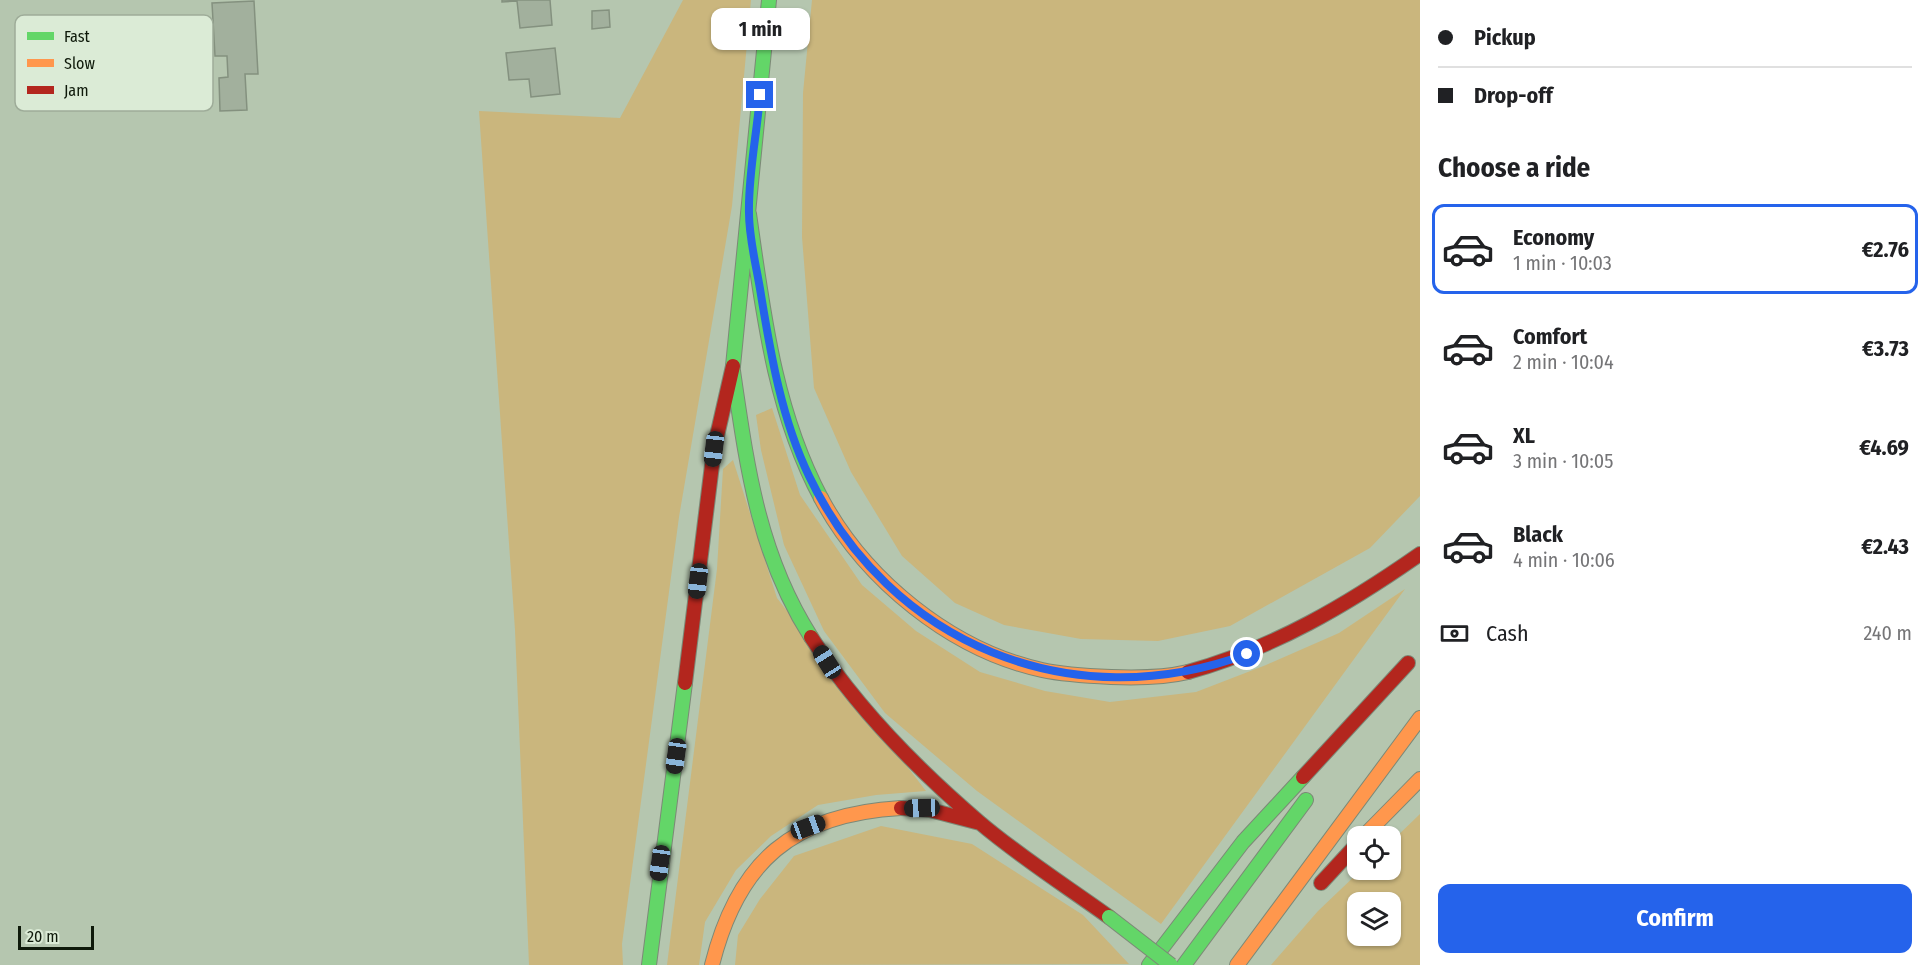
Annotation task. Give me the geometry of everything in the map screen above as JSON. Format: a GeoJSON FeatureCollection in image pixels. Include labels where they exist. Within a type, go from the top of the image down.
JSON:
{"type":"FeatureCollection","features":[{"type":"Feature","properties":{"kind":"main road"},"geometry":{"type":"LineString","coordinates":[[649,965],[714,449],[733,366],[769,0]]}},
{"type":"Feature","properties":{"kind":"main road"},"geometry":{"type":"LineString","coordinates":[[749,214],[776,377],[808,475],[829,513],[852,547],[886,582],[947,631],[990,652],[1034,668],[1080,676],[1126,677],[1183,674],[1280,642],[1327,617],[1420,554]]}},
{"type":"Feature","properties":{"kind":"main road"},"geometry":{"type":"LineString","coordinates":[[733,366],[750,487],[762,532],[807,631],[837,678],[870,717],[980,823],[1171,965]]}},
{"type":"Feature","properties":{"kind":"main road"},"geometry":{"type":"LineString","coordinates":[[1149,965],[1243,842],[1411,659],[1184,965]]}},
{"type":"Feature","properties":{"kind":"main road"},"geometry":{"type":"LineString","coordinates":[[1236,965],[1420,718]]}},
{"type":"Feature","properties":{"kind":"main road"},"geometry":{"type":"LineString","coordinates":[[1374,826],[1420,779]]}},
{"type":"Feature","properties":{"kind":"main road"},"geometry":{"type":"LineString","coordinates":[[712,965],[716,945],[726,918],[752,872],[781,842],[808,827],[846,813],[922,808],[980,823]]}},
{"type":"Feature","properties":{"kind":"main road"},"geometry":{"type":"LineString","coordinates":[[1314,892],[1347,855]]}},
{"type":"Feature","properties":{"kind":"main road"},"geometry":{"type":"LineString","coordinates":[[1253,965],[1268,947]]}},
{"type":"Feature","properties":{"kind":"shaded area"},"geometry":{"type":"Polygon","coordinates":[[[683,0],[751,0],[732,206],[679,517],[622,944],[623,965],[529,965],[515,630],[479,111],[620,118],[683,0]]]}},
{"type":"Feature","properties":{"kind":"shaded area"},"geometry":{"type":"Polygon","coordinates":[[[812,0],[1420,0],[1420,496],[1370,548],[1230,626],[1158,641],[1081,639],[1004,625],[955,603],[902,556],[851,472],[814,388],[802,237],[803,93],[812,0]]]}},
{"type":"Feature","properties":{"kind":"shaded area"},"geometry":{"type":"Polygon","coordinates":[[[772,408],[800,495],[862,585],[916,631],[980,672],[1045,691],[1110,702],[1196,692],[1339,633],[1405,589],[1161,924],[977,791],[885,713],[824,631],[784,545],[761,450],[756,415],[772,408]]]}},
{"type":"Feature","properties":{"kind":"shaded area"},"geometry":{"type":"Polygon","coordinates":[[[733,460],[777,598],[926,791],[876,795],[818,805],[771,836],[736,870],[705,922],[699,965],[667,965],[717,569],[723,469],[733,460]]]}},
{"type":"Feature","properties":{"kind":"shaded area"},"geometry":{"type":"Polygon","coordinates":[[[1420,814],[1420,965],[1271,965],[1318,911],[1351,880],[1401,880],[1401,832],[1420,814]]]}},
{"type":"Feature","properties":{"kind":"shaded area"},"geometry":{"type":"Polygon","coordinates":[[[881,826],[972,844],[1083,915],[1129,964],[735,965],[738,935],[760,899],[794,856],[881,826]]]}},
{"type":"Feature","properties":{"kind":"building"},"geometry":{"type":"Polygon","coordinates":[[[502,0],[550,0],[552,25],[520,28],[517,1],[502,2],[502,0]]]}},
{"type":"Feature","properties":{"kind":"building"},"geometry":{"type":"Polygon","coordinates":[[[254,1],[258,74],[245,74],[247,110],[220,111],[219,78],[228,77],[227,56],[215,56],[212,3],[254,1]]]}},
{"type":"Feature","properties":{"kind":"building"},"geometry":{"type":"Polygon","coordinates":[[[609,10],[610,27],[592,29],[592,11],[609,10]]]}},
{"type":"Feature","properties":{"kind":"building"},"geometry":{"type":"Polygon","coordinates":[[[555,48],[560,94],[531,97],[529,79],[509,80],[506,53],[555,48]]]}},
{"type":"Feature","properties":{"kind":"traffic: fast"},"geometry":{"type":"LineString","coordinates":[[733,366],[769,0]]}},
{"type":"Feature","properties":{"kind":"traffic: fast"},"geometry":{"type":"LineString","coordinates":[[749,214],[766,323],[781,395],[805,465],[821,498]]}},
{"type":"Feature","properties":{"kind":"traffic: fast"},"geometry":{"type":"LineString","coordinates":[[733,371],[757,508],[778,574],[811,637]]}},
{"type":"Feature","properties":{"kind":"traffic: fast"},"geometry":{"type":"LineString","coordinates":[[649,965],[685,683]]}},
{"type":"Feature","properties":{"kind":"traffic: fast"},"geometry":{"type":"LineString","coordinates":[[1149,965],[1243,842],[1303,777]]}},
{"type":"Feature","properties":{"kind":"traffic: fast"},"geometry":{"type":"LineString","coordinates":[[1184,965],[1306,800]]}},
{"type":"Feature","properties":{"kind":"traffic: fast"},"geometry":{"type":"LineString","coordinates":[[1109,917],[1171,965]]}},
{"type":"Feature","properties":{"kind":"traffic: slow"},"geometry":{"type":"LineString","coordinates":[[821,498],[839,528],[861,557],[886,583],[914,607],[975,646],[1008,660],[1042,670],[1068,674],[1140,677],[1188,672]]}},
{"type":"Feature","properties":{"kind":"traffic: slow"},"geometry":{"type":"LineString","coordinates":[[1237,965],[1420,718]]}},
{"type":"Feature","properties":{"kind":"traffic: slow"},"geometry":{"type":"LineString","coordinates":[[1374,826],[1420,779]]}},
{"type":"Feature","properties":{"kind":"traffic: slow"},"geometry":{"type":"LineString","coordinates":[[712,965],[723,929],[737,897],[755,871],[776,850],[801,833],[830,820],[863,812],[901,808]]}},
{"type":"Feature","properties":{"kind":"traffic: jam"},"geometry":{"type":"LineString","coordinates":[[685,683],[714,449],[733,366]]}},
{"type":"Feature","properties":{"kind":"traffic: jam"},"geometry":{"type":"LineString","coordinates":[[1188,672],[1280,638],[1365,591],[1420,554]]}},
{"type":"Feature","properties":{"kind":"traffic: jam"},"geometry":{"type":"LineString","coordinates":[[811,637],[828,663],[867,712],[933,780],[979,822],[1011,847],[1109,917]]}},
{"type":"Feature","properties":{"kind":"traffic: jam"},"geometry":{"type":"LineString","coordinates":[[1303,777],[1408,663]]}},
{"type":"Feature","properties":{"kind":"traffic: jam"},"geometry":{"type":"LineString","coordinates":[[901,808],[930,810],[980,823]]}},
{"type":"Feature","properties":{"kind":"traffic: jam"},"geometry":{"type":"LineString","coordinates":[[1321,883],[1347,855]]}},
{"type":"Feature","properties":{"kind":"route"},"geometry":{"type":"LineString","coordinates":[[760,95],[749,214],[776,377],[808,475],[829,513],[852,547],[910,603],[947,631],[990,652],[1034,668],[1080,676],[1126,677],[1183,674],[1247,654]]}}]}
